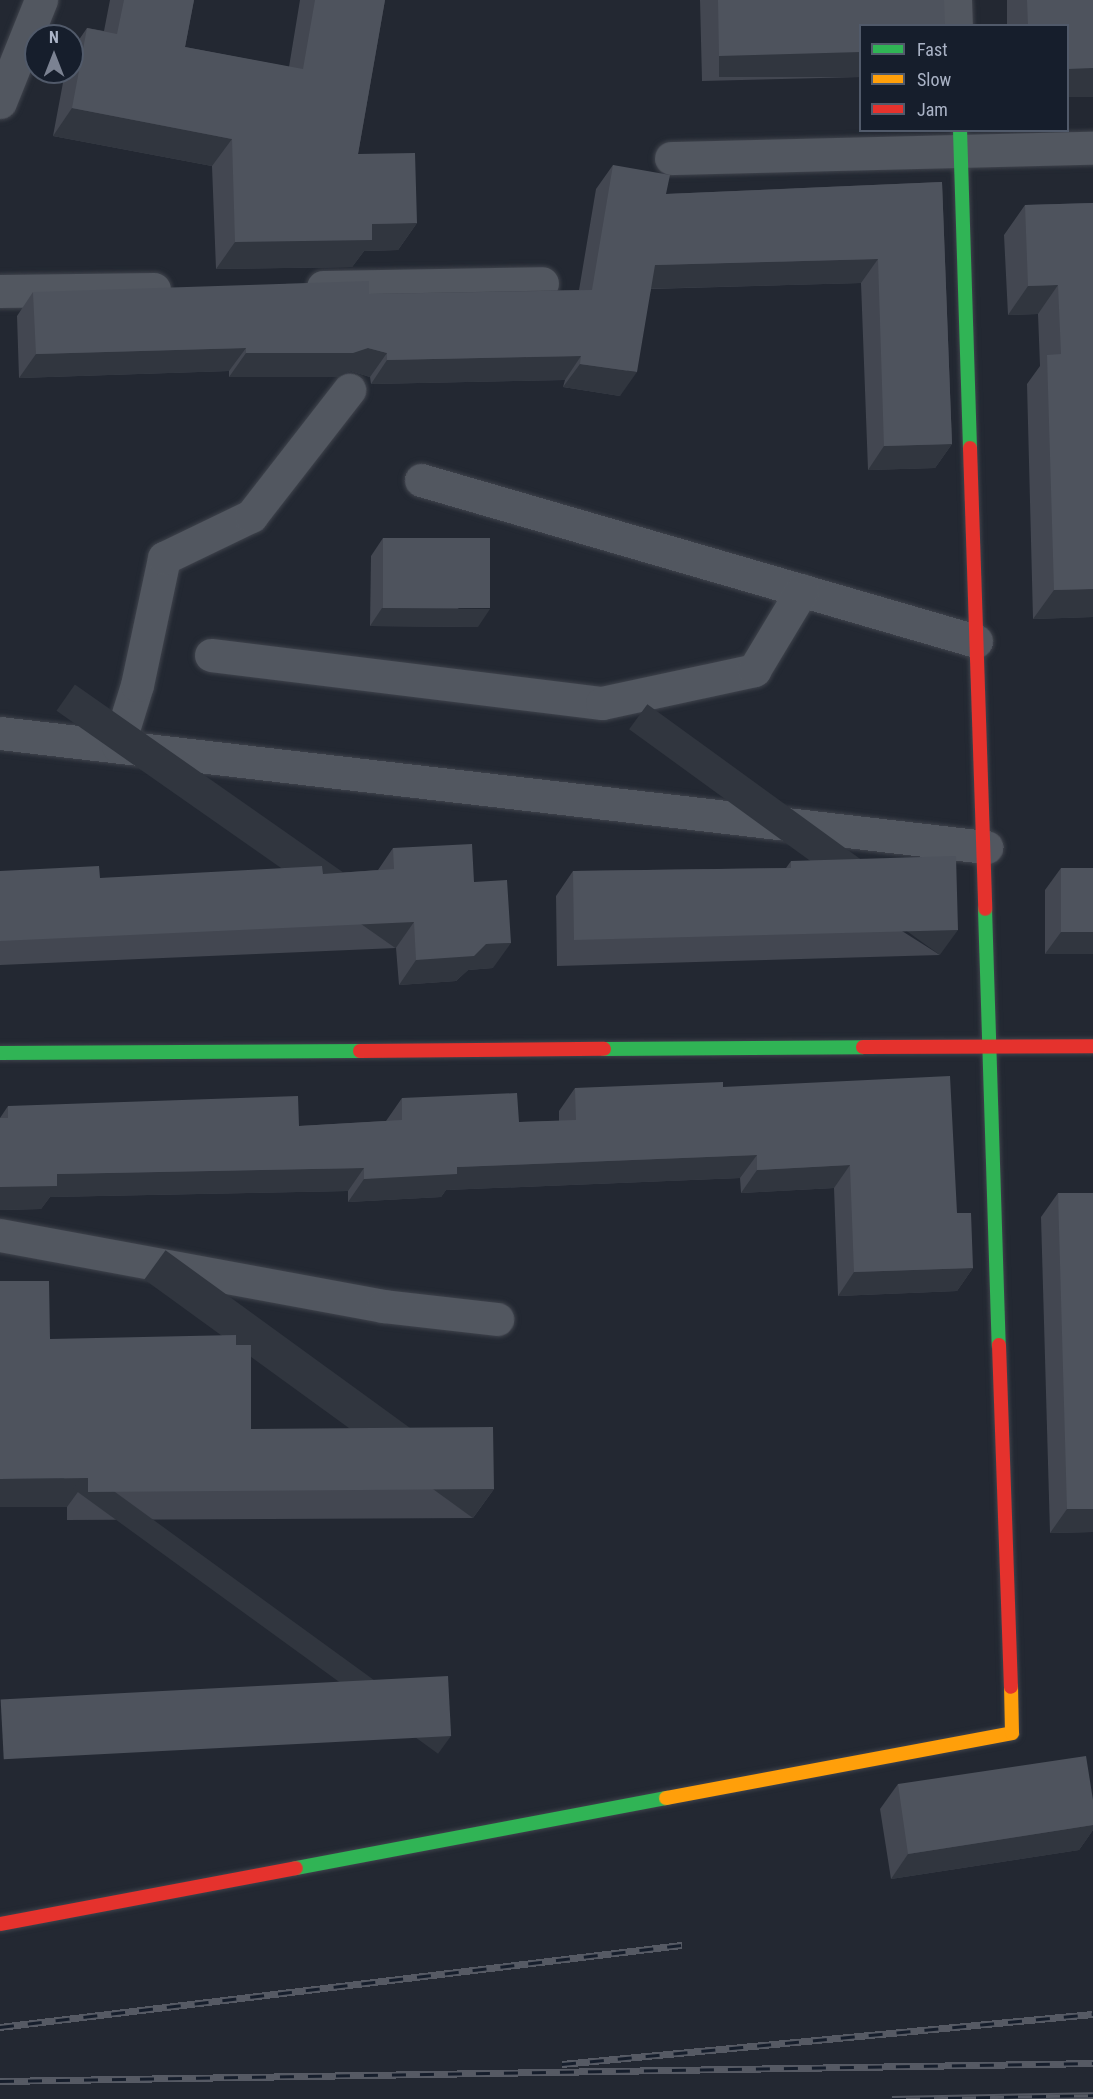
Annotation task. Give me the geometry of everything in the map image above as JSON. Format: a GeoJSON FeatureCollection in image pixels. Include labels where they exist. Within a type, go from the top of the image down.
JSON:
{"type":"FeatureCollection","features":[{"type":"Feature","properties":{"kind":"street"},"geometry":{"type":"LineString","coordinates":[[0,102],[41,0]]}},
{"type":"Feature","properties":{"kind":"street"},"geometry":{"type":"LineString","coordinates":[[955,0],[956,24]]}},
{"type":"Feature","properties":{"kind":"street"},"geometry":{"type":"LineString","coordinates":[[0,1924],[1012,1733],[990,1047],[986,847],[976,641],[960,141]]}},
{"type":"Feature","properties":{"kind":"street"},"geometry":{"type":"LineString","coordinates":[[671,158],[960,141],[1093,148]]}},
{"type":"Feature","properties":{"kind":"street"},"geometry":{"type":"LineString","coordinates":[[295,287],[542,284]]}},
{"type":"Feature","properties":{"kind":"street"},"geometry":{"type":"LineString","coordinates":[[0,291],[189,289]]}},
{"type":"Feature","properties":{"kind":"street"},"geometry":{"type":"LineString","coordinates":[[117,746],[137,685],[164,558],[251,516],[349,390]]}},
{"type":"Feature","properties":{"kind":"street"},"geometry":{"type":"LineString","coordinates":[[421,480],[976,641]]}},
{"type":"Feature","properties":{"kind":"street"},"geometry":{"type":"LineString","coordinates":[[211,654],[602,703],[753,670],[802,591]]}},
{"type":"Feature","properties":{"kind":"street"},"geometry":{"type":"LineString","coordinates":[[0,733],[986,847]]}},
{"type":"Feature","properties":{"kind":"street"},"geometry":{"type":"LineString","coordinates":[[0,1053],[1093,1046]]}},
{"type":"Feature","properties":{"kind":"street"},"geometry":{"type":"LineString","coordinates":[[0,1235],[383,1306],[496,1319]]}},
{"type":"Feature","properties":{"kind":"building"},"geometry":{"type":"Polygon","coordinates":[[[124,0],[194,0],[185,47],[303,69],[315,0],[385,0],[358,154],[415,153],[417,223],[372,224],[372,240],[235,242],[232,139],[72,108],[76,84],[84,84],[84,44],[87,28],[117,34],[124,0]]]}},
{"type":"Feature","properties":{"kind":"building"},"geometry":{"type":"Polygon","coordinates":[[[718,0],[944,0],[945,24],[859,24],[859,52],[719,56],[718,0]]]}},
{"type":"Feature","properties":{"kind":"building"},"geometry":{"type":"Polygon","coordinates":[[[1027,0],[1093,0],[1093,68],[1069,69],[1069,24],[1028,24],[1027,0]]]}},
{"type":"Feature","properties":{"kind":"building"},"geometry":{"type":"Polygon","coordinates":[[[613,165],[670,175],[666,194],[942,182],[952,444],[884,446],[878,259],[655,265],[637,372],[580,364],[581,356],[387,360],[387,353],[368,348],[353,353],[246,353],[246,348],[36,354],[33,292],[369,281],[369,294],[592,290],[613,165]]]}},
{"type":"Feature","properties":{"kind":"building"},"geometry":{"type":"Polygon","coordinates":[[[1093,203],[1093,589],[1054,590],[1047,355],[1061,354],[1058,285],[1028,286],[1025,205],[1093,203]]]}},
{"type":"Feature","properties":{"kind":"building"},"geometry":{"type":"Polygon","coordinates":[[[383,538],[490,538],[490,608],[383,608],[383,538]]]}},
{"type":"Feature","properties":{"kind":"building"},"geometry":{"type":"Polygon","coordinates":[[[472,844],[474,882],[507,880],[511,943],[486,944],[474,956],[416,960],[414,922],[0,941],[0,871],[99,866],[100,878],[322,866],[323,874],[394,869],[393,848],[472,844]]]}},
{"type":"Feature","properties":{"kind":"building"},"geometry":{"type":"Polygon","coordinates":[[[956,856],[958,930],[574,940],[573,871],[791,868],[791,861],[956,856]]]}},
{"type":"Feature","properties":{"kind":"building"},"geometry":{"type":"Polygon","coordinates":[[[1061,868],[1093,868],[1093,932],[1061,932],[1061,868]]]}},
{"type":"Feature","properties":{"kind":"building"},"geometry":{"type":"Polygon","coordinates":[[[950,1076],[957,1213],[971,1213],[973,1268],[854,1272],[850,1165],[757,1170],[757,1155],[457,1167],[457,1174],[364,1179],[364,1168],[57,1174],[57,1186],[0,1187],[0,1118],[8,1118],[8,1106],[298,1096],[299,1126],[402,1120],[402,1098],[517,1093],[519,1122],[576,1120],[575,1088],[723,1082],[723,1087],[950,1076]]]}},
{"type":"Feature","properties":{"kind":"building"},"geometry":{"type":"Polygon","coordinates":[[[1058,1193],[1093,1193],[1093,1509],[1067,1509],[1058,1193]]]}},
{"type":"Feature","properties":{"kind":"building"},"geometry":{"type":"Polygon","coordinates":[[[0,1281],[49,1281],[50,1339],[236,1335],[236,1345],[251,1345],[251,1429],[493,1427],[494,1489],[88,1492],[88,1478],[0,1479],[0,1281]]]}},
{"type":"Feature","properties":{"kind":"building"},"geometry":{"type":"Polygon","coordinates":[[[448,1676],[451,1736],[4,1759],[1,1699],[448,1676]]]}},
{"type":"Feature","properties":{"kind":"building"},"geometry":{"type":"Polygon","coordinates":[[[1086,1756],[1093,1800],[1093,1825],[908,1854],[898,1784],[1086,1756]]]}},
{"type":"Feature","properties":{"kind":"railway"},"geometry":{"type":"LineString","coordinates":[[0,2027],[682,1945]]}},
{"type":"Feature","properties":{"kind":"railway"},"geometry":{"type":"LineString","coordinates":[[562,2064],[1093,2014]]}},
{"type":"Feature","properties":{"kind":"railway"},"geometry":{"type":"LineString","coordinates":[[0,2081],[1093,2063]]}},
{"type":"Feature","properties":{"kind":"railway"},"geometry":{"type":"LineString","coordinates":[[892,2099],[1093,2095]]}},
{"type":"Feature","properties":{"kind":"traffic: fast"},"geometry":{"type":"LineString","coordinates":[[960,132],[970,448]]}},
{"type":"Feature","properties":{"kind":"traffic: fast"},"geometry":{"type":"LineString","coordinates":[[985,909],[999,1345]]}},
{"type":"Feature","properties":{"kind":"traffic: fast"},"geometry":{"type":"LineString","coordinates":[[604,1049],[863,1047]]}},
{"type":"Feature","properties":{"kind":"traffic: fast"},"geometry":{"type":"LineString","coordinates":[[0,1053],[360,1051]]}},
{"type":"Feature","properties":{"kind":"traffic: fast"},"geometry":{"type":"LineString","coordinates":[[296,1868],[666,1798]]}},
{"type":"Feature","properties":{"kind":"traffic: slow"},"geometry":{"type":"LineString","coordinates":[[666,1798],[1012,1733],[1011,1687]]}},
{"type":"Feature","properties":{"kind":"traffic: jam"},"geometry":{"type":"LineString","coordinates":[[970,448],[985,909]]}},
{"type":"Feature","properties":{"kind":"traffic: jam"},"geometry":{"type":"LineString","coordinates":[[863,1047],[1093,1046]]}},
{"type":"Feature","properties":{"kind":"traffic: jam"},"geometry":{"type":"LineString","coordinates":[[360,1051],[604,1049]]}},
{"type":"Feature","properties":{"kind":"traffic: jam"},"geometry":{"type":"LineString","coordinates":[[999,1345],[1011,1687]]}},
{"type":"Feature","properties":{"kind":"traffic: jam"},"geometry":{"type":"LineString","coordinates":[[0,1924],[296,1868]]}}]}
